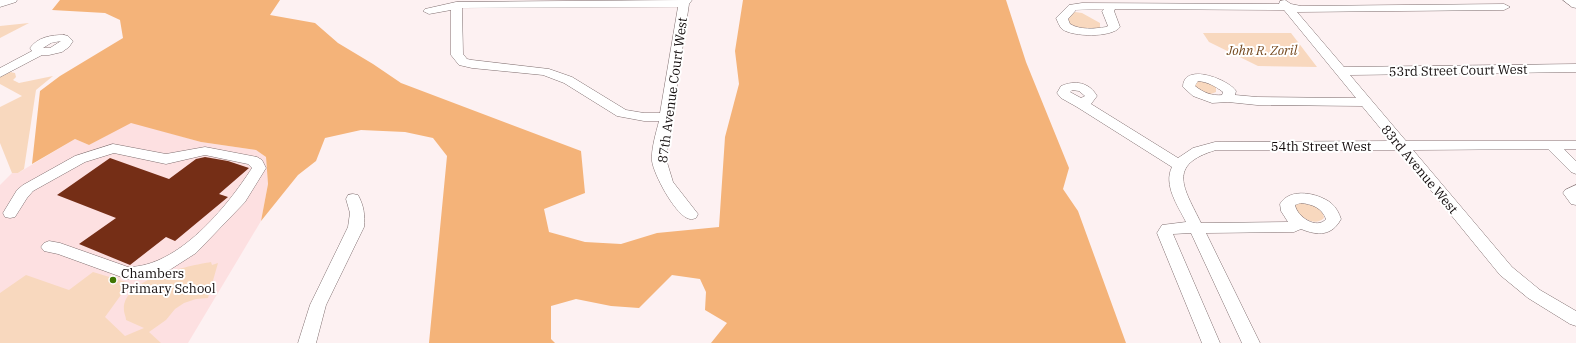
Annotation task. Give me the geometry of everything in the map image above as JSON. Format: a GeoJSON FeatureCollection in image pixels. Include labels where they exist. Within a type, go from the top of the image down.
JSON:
{"type":"FeatureCollection","features":[{"type":"Feature","properties":{"kind":"street"},"geometry":{"type":"LineString","coordinates":[[0,4],[12,0]]}},
{"type":"Feature","properties":{"kind":"street"},"geometry":{"type":"LineString","coordinates":[[1568,0],[1576,4]]}},
{"type":"Feature","properties":{"kind":"street"},"geometry":{"type":"LineString","coordinates":[[429,11],[456,4],[685,2]]}},
{"type":"Feature","properties":{"kind":"street","name":"87th Avenue Court West"},"geometry":{"type":"LineString","coordinates":[[685,2],[659,159],[663,178],[675,196],[691,214]]}},
{"type":"Feature","properties":{"kind":"street"},"geometry":{"type":"LineString","coordinates":[[456,4],[457,55],[463,62],[545,72],[568,80],[622,112],[644,117],[666,117]]}},
{"type":"Feature","properties":{"kind":"street"},"geometry":{"type":"LineString","coordinates":[[1111,7],[1284,4],[1301,9],[1504,8]]}},
{"type":"Feature","properties":{"kind":"street","name":"83rd Avenue West"},"geometry":{"type":"LineString","coordinates":[[1284,4],[1506,271],[1534,294],[1576,319]]}},
{"type":"Feature","properties":{"kind":"street"},"geometry":{"type":"LineString","coordinates":[[0,74],[39,52]]}},
{"type":"Feature","properties":{"kind":"street","name":"53rd Street Court West"},"geometry":{"type":"LineString","coordinates":[[1340,71],[1576,68]]}},
{"type":"Feature","properties":{"kind":"street"},"geometry":{"type":"LineString","coordinates":[[1228,98],[1365,102]]}},
{"type":"Feature","properties":{"kind":"street"},"geometry":{"type":"LineString","coordinates":[[1082,104],[1184,160],[1176,172],[1177,188],[1250,343]]}},
{"type":"Feature","properties":{"kind":"street"},"geometry":{"type":"LineString","coordinates":[[1551,145],[1576,169]]}},
{"type":"Feature","properties":{"kind":"street","name":"54th Street West"},"geometry":{"type":"LineString","coordinates":[[1184,160],[1202,150],[1215,146],[1576,145]]}},
{"type":"Feature","properties":{"kind":"street"},"geometry":{"type":"LineString","coordinates":[[10,213],[28,188],[80,159],[113,148],[166,159],[205,151],[252,160],[259,168],[240,198],[191,249],[165,265],[138,273],[126,273],[60,249],[49,247]]}},
{"type":"Feature","properties":{"kind":"street"},"geometry":{"type":"LineString","coordinates":[[1576,190],[1572,190],[1570,193],[1576,200]]}},
{"type":"Feature","properties":{"kind":"street"},"geometry":{"type":"LineString","coordinates":[[307,343],[318,305],[356,227],[358,215],[353,199]]}},
{"type":"Feature","properties":{"kind":"street"},"geometry":{"type":"LineString","coordinates":[[1211,343],[1165,233],[1170,228],[1294,227],[1298,222]]}},
{"type":"Feature","properties":{"kind":"shaded area"},"geometry":{"type":"Polygon","coordinates":[[[60,0],[280,0],[270,15],[315,23],[338,43],[401,83],[581,151],[585,193],[544,209],[549,232],[585,242],[621,244],[657,233],[719,227],[725,137],[739,84],[735,51],[743,0],[1006,0],[1026,62],[1069,168],[1063,189],[1078,211],[1126,343],[711,343],[727,323],[705,310],[706,292],[700,279],[672,275],[639,308],[611,306],[576,299],[551,306],[551,339],[555,343],[429,343],[447,156],[433,138],[405,132],[361,130],[325,138],[316,161],[298,175],[261,221],[268,184],[266,157],[256,150],[201,142],[131,123],[89,145],[75,139],[32,164],[40,91],[60,76],[123,38],[120,20],[105,13],[52,10],[60,0]]]}},
{"type":"Feature","properties":{"kind":"shaded area","name":"Chambers Primary School"},"geometry":{"type":"Polygon","coordinates":[[[131,122],[201,142],[256,150],[266,157],[268,184],[261,221],[188,343],[0,343],[0,185],[12,173],[18,173],[75,139],[89,145],[131,122]]]}},
{"type":"Feature","properties":{"kind":"green space"},"geometry":{"type":"Polygon","coordinates":[[[1075,12],[1082,13],[1100,23],[1100,28],[1078,28],[1070,25],[1069,17],[1075,12]]]}},
{"type":"Feature","properties":{"kind":"green space"},"geometry":{"type":"Polygon","coordinates":[[[29,23],[0,38],[0,26],[29,23]]]}},
{"type":"Feature","properties":{"kind":"green space","name":"John R. Zoril"},"geometry":{"type":"Polygon","coordinates":[[[1203,33],[1291,33],[1317,67],[1258,66],[1209,42],[1203,33]]]}},
{"type":"Feature","properties":{"kind":"green space"},"geometry":{"type":"Polygon","coordinates":[[[10,72],[15,73],[16,77],[13,80],[19,83],[53,76],[36,90],[24,169],[18,173],[12,173],[0,143],[0,107],[22,96],[0,84],[0,77],[10,72]]]}},
{"type":"Feature","properties":{"kind":"green space"},"geometry":{"type":"Polygon","coordinates":[[[1201,80],[1216,86],[1216,92],[1211,94],[1200,92],[1193,84],[1201,80]]]}},
{"type":"Feature","properties":{"kind":"green space"},"geometry":{"type":"Polygon","coordinates":[[[1301,202],[1319,208],[1324,218],[1314,222],[1297,214],[1295,205],[1301,202]]]}},
{"type":"Feature","properties":{"kind":"green space"},"geometry":{"type":"Polygon","coordinates":[[[211,262],[212,265],[218,263],[208,298],[196,299],[184,303],[175,309],[166,320],[149,332],[161,343],[0,343],[0,293],[26,275],[69,290],[93,272],[126,282],[126,288],[105,317],[125,336],[144,328],[126,320],[124,311],[126,300],[133,290],[144,282],[158,276],[211,262]]]}},
{"type":"Feature","properties":{"kind":"building","name":"Chambers Primary School"},"geometry":{"type":"Polygon","coordinates":[[[205,157],[228,161],[249,168],[219,194],[228,197],[175,241],[166,237],[130,265],[79,244],[116,218],[57,195],[110,158],[169,179],[196,159],[205,157]]]}},
{"type":"Feature","properties":{"kind":"place","name":"Chambers Primary School"},"geometry":{"type":"Point","coordinates":[113,280]}}]}
